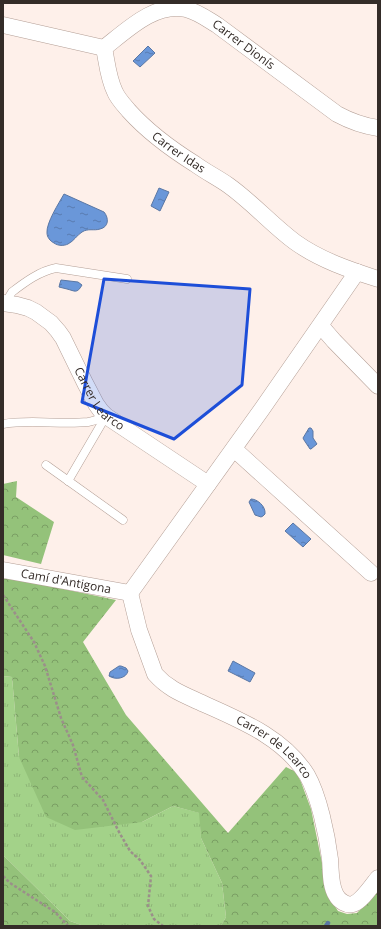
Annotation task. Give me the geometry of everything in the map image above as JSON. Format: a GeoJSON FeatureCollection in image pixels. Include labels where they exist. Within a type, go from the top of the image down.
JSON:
{"type":"FeatureCollection","features":[{"type":"Feature","properties":{"kind":"street","name":"Carrer Dionís"},"geometry":{"type":"LineString","coordinates":[[104,48],[150,15],[171,8],[186,10],[198,14],[217,25],[337,114],[366,126],[378,128]]}},
{"type":"Feature","properties":{"kind":"street"},"geometry":{"type":"LineString","coordinates":[[3,25],[104,48]]}},
{"type":"Feature","properties":{"kind":"street","name":"Carrer Idas"},"geometry":{"type":"LineString","coordinates":[[104,48],[109,75],[115,92],[134,117],[158,138],[185,158],[229,185],[265,217],[296,242],[313,253],[357,272],[378,279]]}},
{"type":"Feature","properties":{"kind":"street"},"geometry":{"type":"LineString","coordinates":[[130,593],[321,326],[357,272]]}},
{"type":"Feature","properties":{"kind":"street","name":"Carrer Learco"},"geometry":{"type":"LineString","coordinates":[[5,303],[17,305],[36,312],[58,330],[96,404],[106,416],[208,484]]}},
{"type":"Feature","properties":{"kind":"street"},"geometry":{"type":"LineString","coordinates":[[321,326],[378,386]]}},
{"type":"Feature","properties":{"kind":"street"},"geometry":{"type":"LineString","coordinates":[[234,449],[371,573]]}},
{"type":"Feature","properties":{"kind":"street","name":"Camí d'Antigona"},"geometry":{"type":"LineString","coordinates":[[3,570],[130,593]]}},
{"type":"Feature","properties":{"kind":"street","name":"Carrer de Learco"},"geometry":{"type":"LineString","coordinates":[[130,593],[139,630],[155,674],[173,690],[239,720],[277,743],[299,765],[306,775],[312,786],[320,810],[328,846],[335,895],[343,903],[353,904],[362,897],[378,878]]}},
{"type":"Feature","properties":{"kind":"lane","name":"Carrer Learco"},"geometry":{"type":"LineString","coordinates":[[5,303],[12,292],[48,269],[56,268],[127,279]]}},
{"type":"Feature","properties":{"kind":"lane"},"geometry":{"type":"LineString","coordinates":[[3,424],[36,421],[90,422],[106,416]]}},
{"type":"Feature","properties":{"kind":"lane"},"geometry":{"type":"LineString","coordinates":[[68,481],[106,416]]}},
{"type":"Feature","properties":{"kind":"lane"},"geometry":{"type":"LineString","coordinates":[[46,465],[123,520]]}},
{"type":"Feature","properties":{"kind":"path"},"geometry":{"type":"LineString","coordinates":[[3,595],[34,642],[45,666],[61,718],[73,745],[82,777],[103,800],[130,851],[140,860],[151,876],[148,906],[154,919],[163,926]]}},
{"type":"Feature","properties":{"kind":"path"},"geometry":{"type":"LineString","coordinates":[[3,876],[55,912],[68,926]]}},
{"type":"Feature","properties":{"kind":"highlighted area"},"geometry":{"type":"Polygon","coordinates":[[[104,279],[250,289],[242,385],[174,439],[82,402],[104,279]]]}},
{"type":"Feature","properties":{"kind":"green space"},"geometry":{"type":"Polygon","coordinates":[[[17,481],[16,497],[54,522],[41,564],[3,555],[3,484],[17,481]]]}},
{"type":"Feature","properties":{"kind":"green space"},"geometry":{"type":"Polygon","coordinates":[[[3,579],[16,579],[116,600],[83,642],[126,715],[228,833],[286,767],[296,772],[311,809],[329,897],[338,911],[347,914],[357,913],[378,891],[378,926],[221,926],[226,917],[222,883],[201,838],[199,813],[173,806],[142,822],[75,830],[46,817],[19,757],[12,677],[3,676],[3,579]]]}},
{"type":"Feature","properties":{"kind":"green space"},"geometry":{"type":"Polygon","coordinates":[[[3,676],[12,677],[19,757],[142,822],[173,806],[200,813],[201,838],[222,883],[226,917],[221,926],[84,926],[70,921],[3,855],[3,676]]]}},
{"type":"Feature","properties":{"kind":"green space"},"geometry":{"type":"Polygon","coordinates":[[[3,855],[70,921],[84,926],[3,926],[3,855]]]}},
{"type":"Feature","properties":{"kind":"water"},"geometry":{"type":"Polygon","coordinates":[[[148,46],[155,53],[140,67],[133,61],[148,46]]]}},
{"type":"Feature","properties":{"kind":"water"},"geometry":{"type":"Polygon","coordinates":[[[159,188],[169,192],[160,211],[151,206],[159,188]]]}},
{"type":"Feature","properties":{"kind":"water"},"geometry":{"type":"Polygon","coordinates":[[[64,194],[104,212],[106,214],[107,224],[98,230],[89,230],[80,233],[66,245],[59,245],[51,241],[47,234],[47,229],[53,213],[64,194]]]}},
{"type":"Feature","properties":{"kind":"water"},"geometry":{"type":"Polygon","coordinates":[[[61,280],[78,282],[82,285],[79,290],[74,291],[59,287],[61,280]]]}},
{"type":"Feature","properties":{"kind":"water"},"geometry":{"type":"Polygon","coordinates":[[[309,428],[313,431],[313,438],[317,444],[311,449],[303,438],[309,428]]]}},
{"type":"Feature","properties":{"kind":"water"},"geometry":{"type":"Polygon","coordinates":[[[251,499],[263,506],[265,514],[263,516],[261,517],[255,515],[249,502],[251,499]]]}},
{"type":"Feature","properties":{"kind":"water"},"geometry":{"type":"Polygon","coordinates":[[[293,523],[311,539],[303,547],[285,531],[293,523]]]}},
{"type":"Feature","properties":{"kind":"water"},"geometry":{"type":"Polygon","coordinates":[[[233,661],[255,673],[250,682],[228,671],[233,661]]]}},
{"type":"Feature","properties":{"kind":"water"},"geometry":{"type":"Polygon","coordinates":[[[119,666],[126,668],[128,671],[125,676],[117,678],[109,676],[110,672],[119,666]]]}}]}
